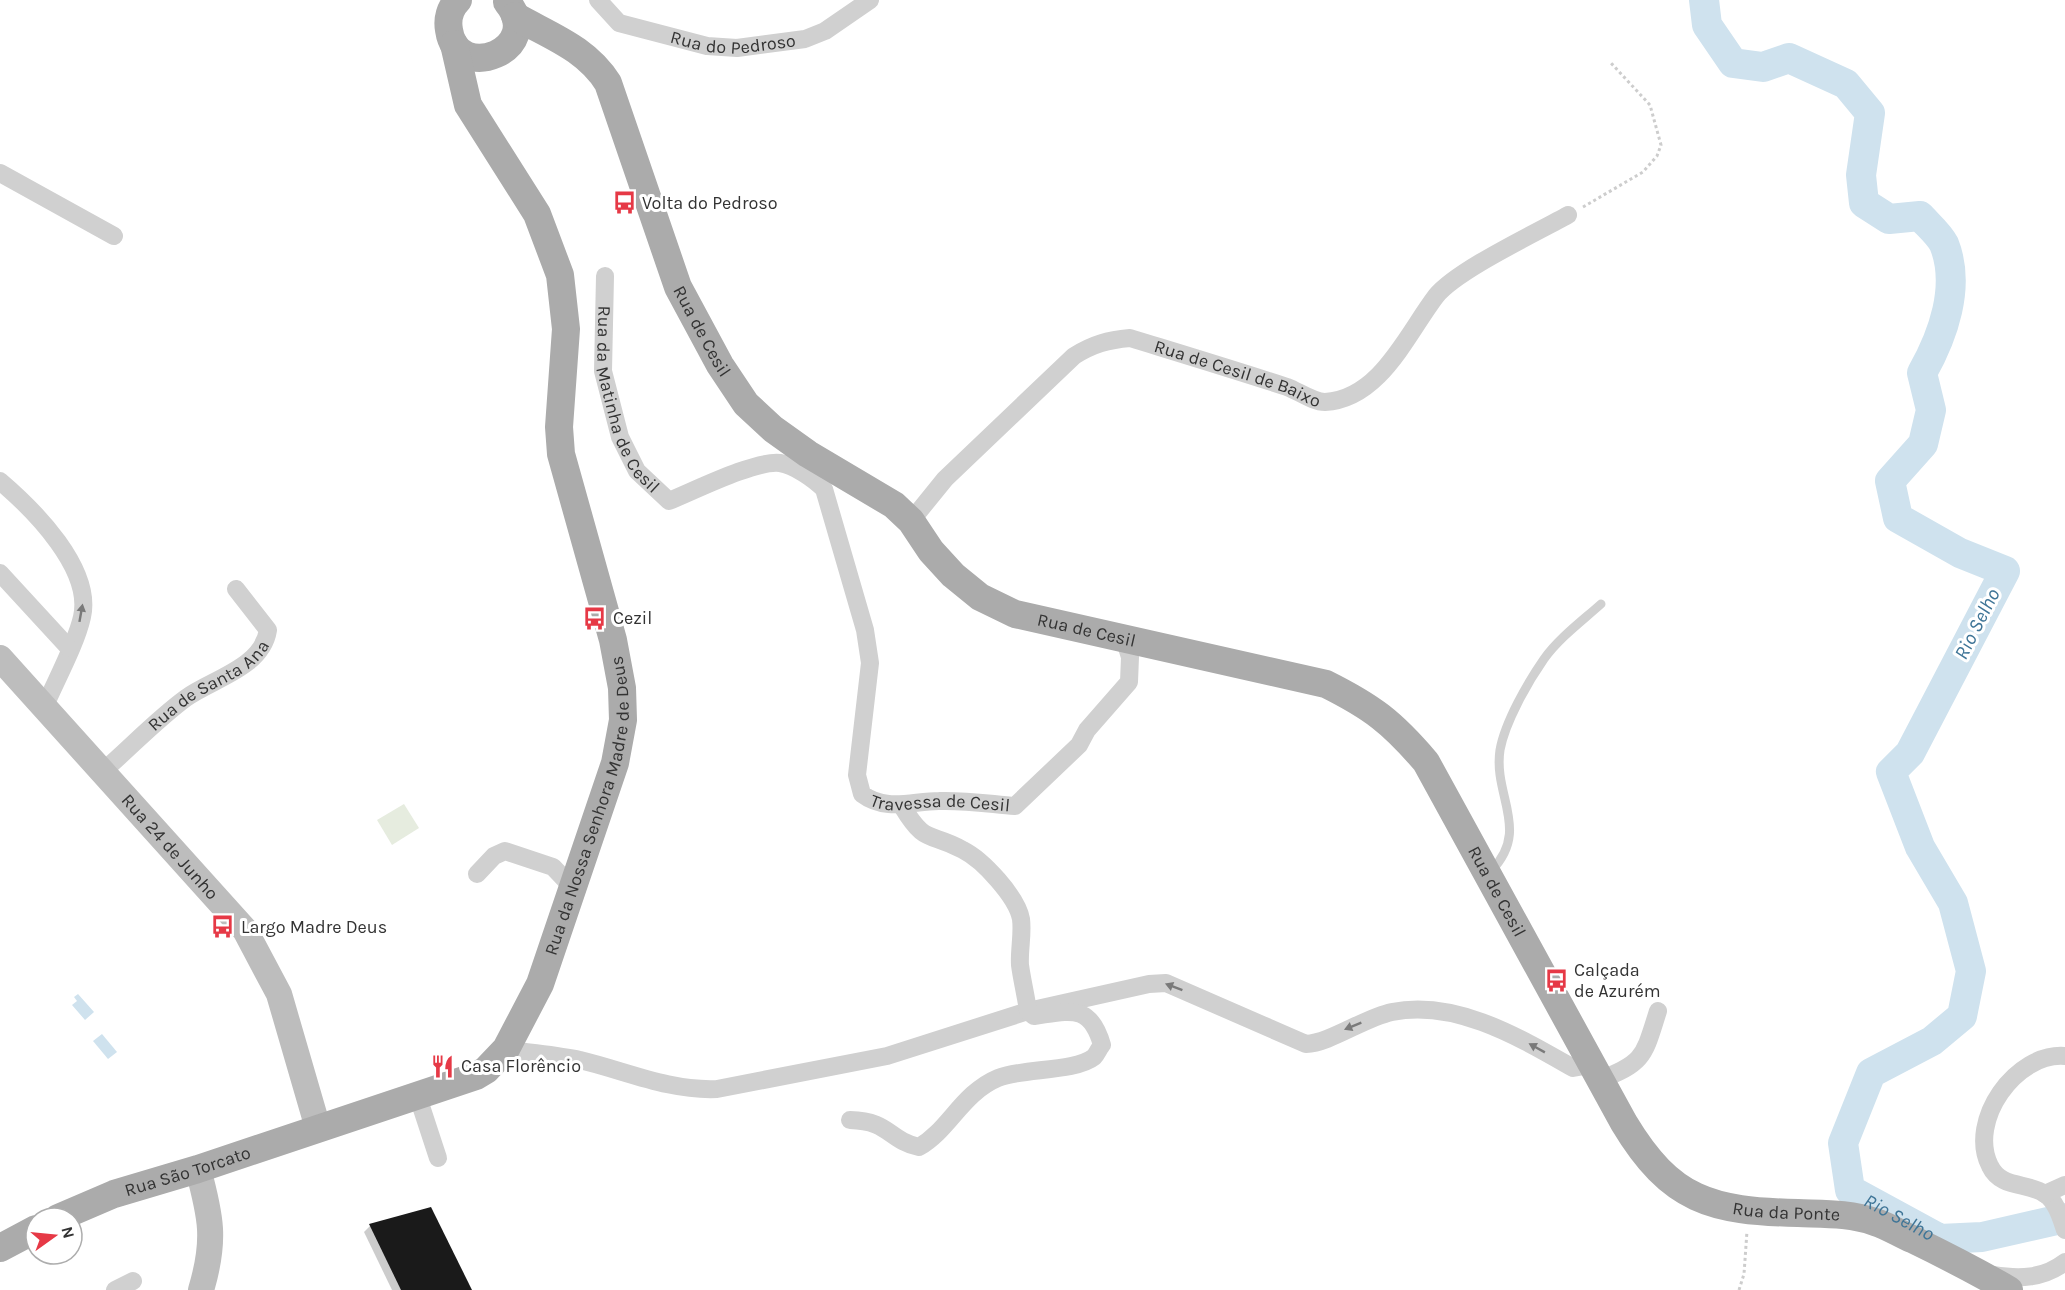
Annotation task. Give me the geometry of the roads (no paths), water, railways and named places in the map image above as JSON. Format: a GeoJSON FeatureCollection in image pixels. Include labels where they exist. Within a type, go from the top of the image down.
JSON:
{"type":"FeatureCollection","features":[{"type":"Feature","properties":{"kind":"main road","name":"Rua da Nossa Senhora Madre de Deus"},"geometry":{"type":"LineString","coordinates":[[318,1128],[418,1097],[476,1076],[497,1060],[506,1049],[540,984],[615,763],[623,720],[622,687],[613,640],[561,454],[559,427],[566,329],[560,275],[550,243],[537,214],[468,105],[454,44],[449,34],[452,4]]}},
{"type":"Feature","properties":{"kind":"main road"},"geometry":{"type":"LineString","coordinates":[[477,120],[477,89],[496,55],[514,37],[511,8]]}},
{"type":"Feature","properties":{"kind":"main road","name":"Rua de Cesil"},"geometry":{"type":"LineString","coordinates":[[511,8],[578,50],[600,69],[608,83],[678,287],[720,365],[746,404],[831,481],[894,505],[910,521],[938,559],[980,597],[1015,614],[1326,684],[1368,705],[1402,734],[1426,762],[1489,873],[1595,1072],[1640,1149]]}},
{"type":"Feature","properties":{"kind":"main road"},"geometry":{"type":"LineString","coordinates":[[454,44],[471,56],[496,55],[534,46],[578,50]]}},
{"type":"Feature","properties":{"kind":"main road","name":"Rua São Torcato"},"geometry":{"type":"LineString","coordinates":[[84,1207],[114,1194],[198,1169],[318,1128]]}},
{"type":"Feature","properties":{"kind":"main road","name":"Rua da Ponte"},"geometry":{"type":"LineString","coordinates":[[1640,1149],[1680,1190],[1722,1208],[1838,1214],[1875,1222],[1980,1273],[2009,1290]]}},
{"type":"Feature","properties":{"kind":"main road"},"geometry":{"type":"LineString","coordinates":[[0,1248],[24,1235]]}},
{"type":"Feature","properties":{"kind":"street","name":"Rua do Pedroso"},"geometry":{"type":"LineString","coordinates":[[598,0],[619,23],[707,46],[737,48],[805,39],[825,31],[870,0]]}},
{"type":"Feature","properties":{"kind":"street"},"geometry":{"type":"LineString","coordinates":[[0,173],[114,236]]}},
{"type":"Feature","properties":{"kind":"street","name":"Rua de Cesil de Baixo"},"geometry":{"type":"LineString","coordinates":[[910,521],[945,479],[1074,357],[1090,346],[1107,340],[1130,338],[1290,388],[1322,402],[1342,399],[1363,389],[1385,367],[1438,294],[1460,276],[1568,215]]}},
{"type":"Feature","properties":{"kind":"street","name":"Rua da Matinha de Cesil"},"geometry":{"type":"LineString","coordinates":[[605,276],[603,371],[620,437],[637,471],[669,501],[761,464],[781,463],[815,480],[831,481]]}},
{"type":"Feature","properties":{"kind":"street"},"geometry":{"type":"LineString","coordinates":[[0,481],[13,492],[59,543],[79,575],[84,591],[82,617],[45,706]]}},
{"type":"Feature","properties":{"kind":"street","name":"Travessa de Cesil"},"geometry":{"type":"LineString","coordinates":[[831,481],[866,630],[870,663],[857,775],[862,794],[869,800],[902,806],[938,801],[1015,806],[1079,745],[1087,730],[1129,682],[1130,657],[1124,638]]}},
{"type":"Feature","properties":{"kind":"street"},"geometry":{"type":"LineString","coordinates":[[0,573],[69,648]]}},
{"type":"Feature","properties":{"kind":"street","name":"Rua de Santa Ana"},"geometry":{"type":"LineString","coordinates":[[102,772],[187,697],[230,676],[266,642],[268,630],[236,590]]}},
{"type":"Feature","properties":{"kind":"street","name":"Rua 24 de Junho"},"geometry":{"type":"LineString","coordinates":[[0,658],[218,898],[258,951],[279,994],[318,1128]]}},
{"type":"Feature","properties":{"kind":"street"},"geometry":{"type":"LineString","coordinates":[[850,1120],[870,1121],[888,1129],[904,1144],[919,1148],[930,1141],[954,1111],[980,1087],[1000,1077],[1080,1063],[1094,1057],[1102,1045],[1097,1028],[1086,1015],[1071,1011],[1034,1016],[1028,1011],[1020,964],[1021,918],[1016,904],[973,855],[960,848],[924,836],[914,826],[902,806]]}},
{"type":"Feature","properties":{"kind":"street"},"geometry":{"type":"LineString","coordinates":[[477,874],[494,856],[505,852],[553,867],[573,888]]}},
{"type":"Feature","properties":{"kind":"street"},"geometry":{"type":"LineString","coordinates":[[506,1049],[579,1060],[692,1090],[717,1089],[887,1056],[1028,1011],[1101,993],[1166,983],[1306,1044],[1315,1044],[1351,1026],[1391,1012],[1429,1009],[1464,1017],[1519,1037],[1574,1068],[1595,1072],[1624,1071],[1644,1055],[1658,1011]]}},
{"type":"Feature","properties":{"kind":"street"},"geometry":{"type":"LineString","coordinates":[[2065,1056],[2051,1055],[2024,1067],[2001,1088],[1985,1129],[1984,1149],[1990,1167],[2002,1180],[2045,1194],[2057,1209],[2065,1230]]}},
{"type":"Feature","properties":{"kind":"street"},"geometry":{"type":"LineString","coordinates":[[418,1097],[438,1158]]}},
{"type":"Feature","properties":{"kind":"street"},"geometry":{"type":"LineString","coordinates":[[198,1169],[209,1208],[211,1246],[201,1290]]}},
{"type":"Feature","properties":{"kind":"street"},"geometry":{"type":"LineString","coordinates":[[2045,1194],[2065,1185]]}},
{"type":"Feature","properties":{"kind":"street"},"geometry":{"type":"LineString","coordinates":[[1980,1273],[2031,1277],[2056,1269],[2065,1262]]}},
{"type":"Feature","properties":{"kind":"street"},"geometry":{"type":"LineString","coordinates":[[114,1290],[133,1281]]}},
{"type":"Feature","properties":{"kind":"lane"},"geometry":{"type":"LineString","coordinates":[[1489,873],[1501,861],[1510,838],[1510,819],[1498,770],[1500,747],[1509,722],[1545,658],[1601,604]]}},
{"type":"Feature","properties":{"kind":"water"},"geometry":{"type":"Polygon","coordinates":[[[78,994],[94,1012],[85,1020],[72,1005],[77,1001],[74,997],[78,994]]]}},
{"type":"Feature","properties":{"kind":"water"},"geometry":{"type":"Polygon","coordinates":[[[102,1034],[117,1052],[108,1059],[93,1041],[102,1034]]]}},
{"type":"Feature","properties":{"kind":"waterway","name":"Rio Selho"},"geometry":{"type":"LineString","coordinates":[[1704,0],[1707,25],[1733,63],[1763,67],[1789,58],[1846,84],[1870,113],[1861,175],[1864,203],[1889,219],[1920,216],[1944,244],[1949,260],[1950,294],[1943,327],[1922,373],[1931,410],[1923,444],[1890,481],[1898,518],[1960,553],[2005,571],[1910,753],[1891,772],[1920,847],[1953,903],[1971,971],[1962,1016],[1932,1041],[1871,1073],[1843,1143],[1850,1190],[1940,1239],[1982,1237],[2065,1218]]}},
{"type":"Feature","properties":{"kind":"place","name":"Volta do Pedroso"},"geometry":{"type":"Point","coordinates":[624,203]}},
{"type":"Feature","properties":{"kind":"place","name":"Cezil"},"geometry":{"type":"Point","coordinates":[595,618]}},
{"type":"Feature","properties":{"kind":"place","name":"Largo Madre Deus"},"geometry":{"type":"Point","coordinates":[223,927]}},
{"type":"Feature","properties":{"kind":"place","name":"Calçada de Azurém"},"geometry":{"type":"Point","coordinates":[1556,980]}},
{"type":"Feature","properties":{"kind":"place","name":"Casa Florêncio"},"geometry":{"type":"Point","coordinates":[443,1066]}}]}
